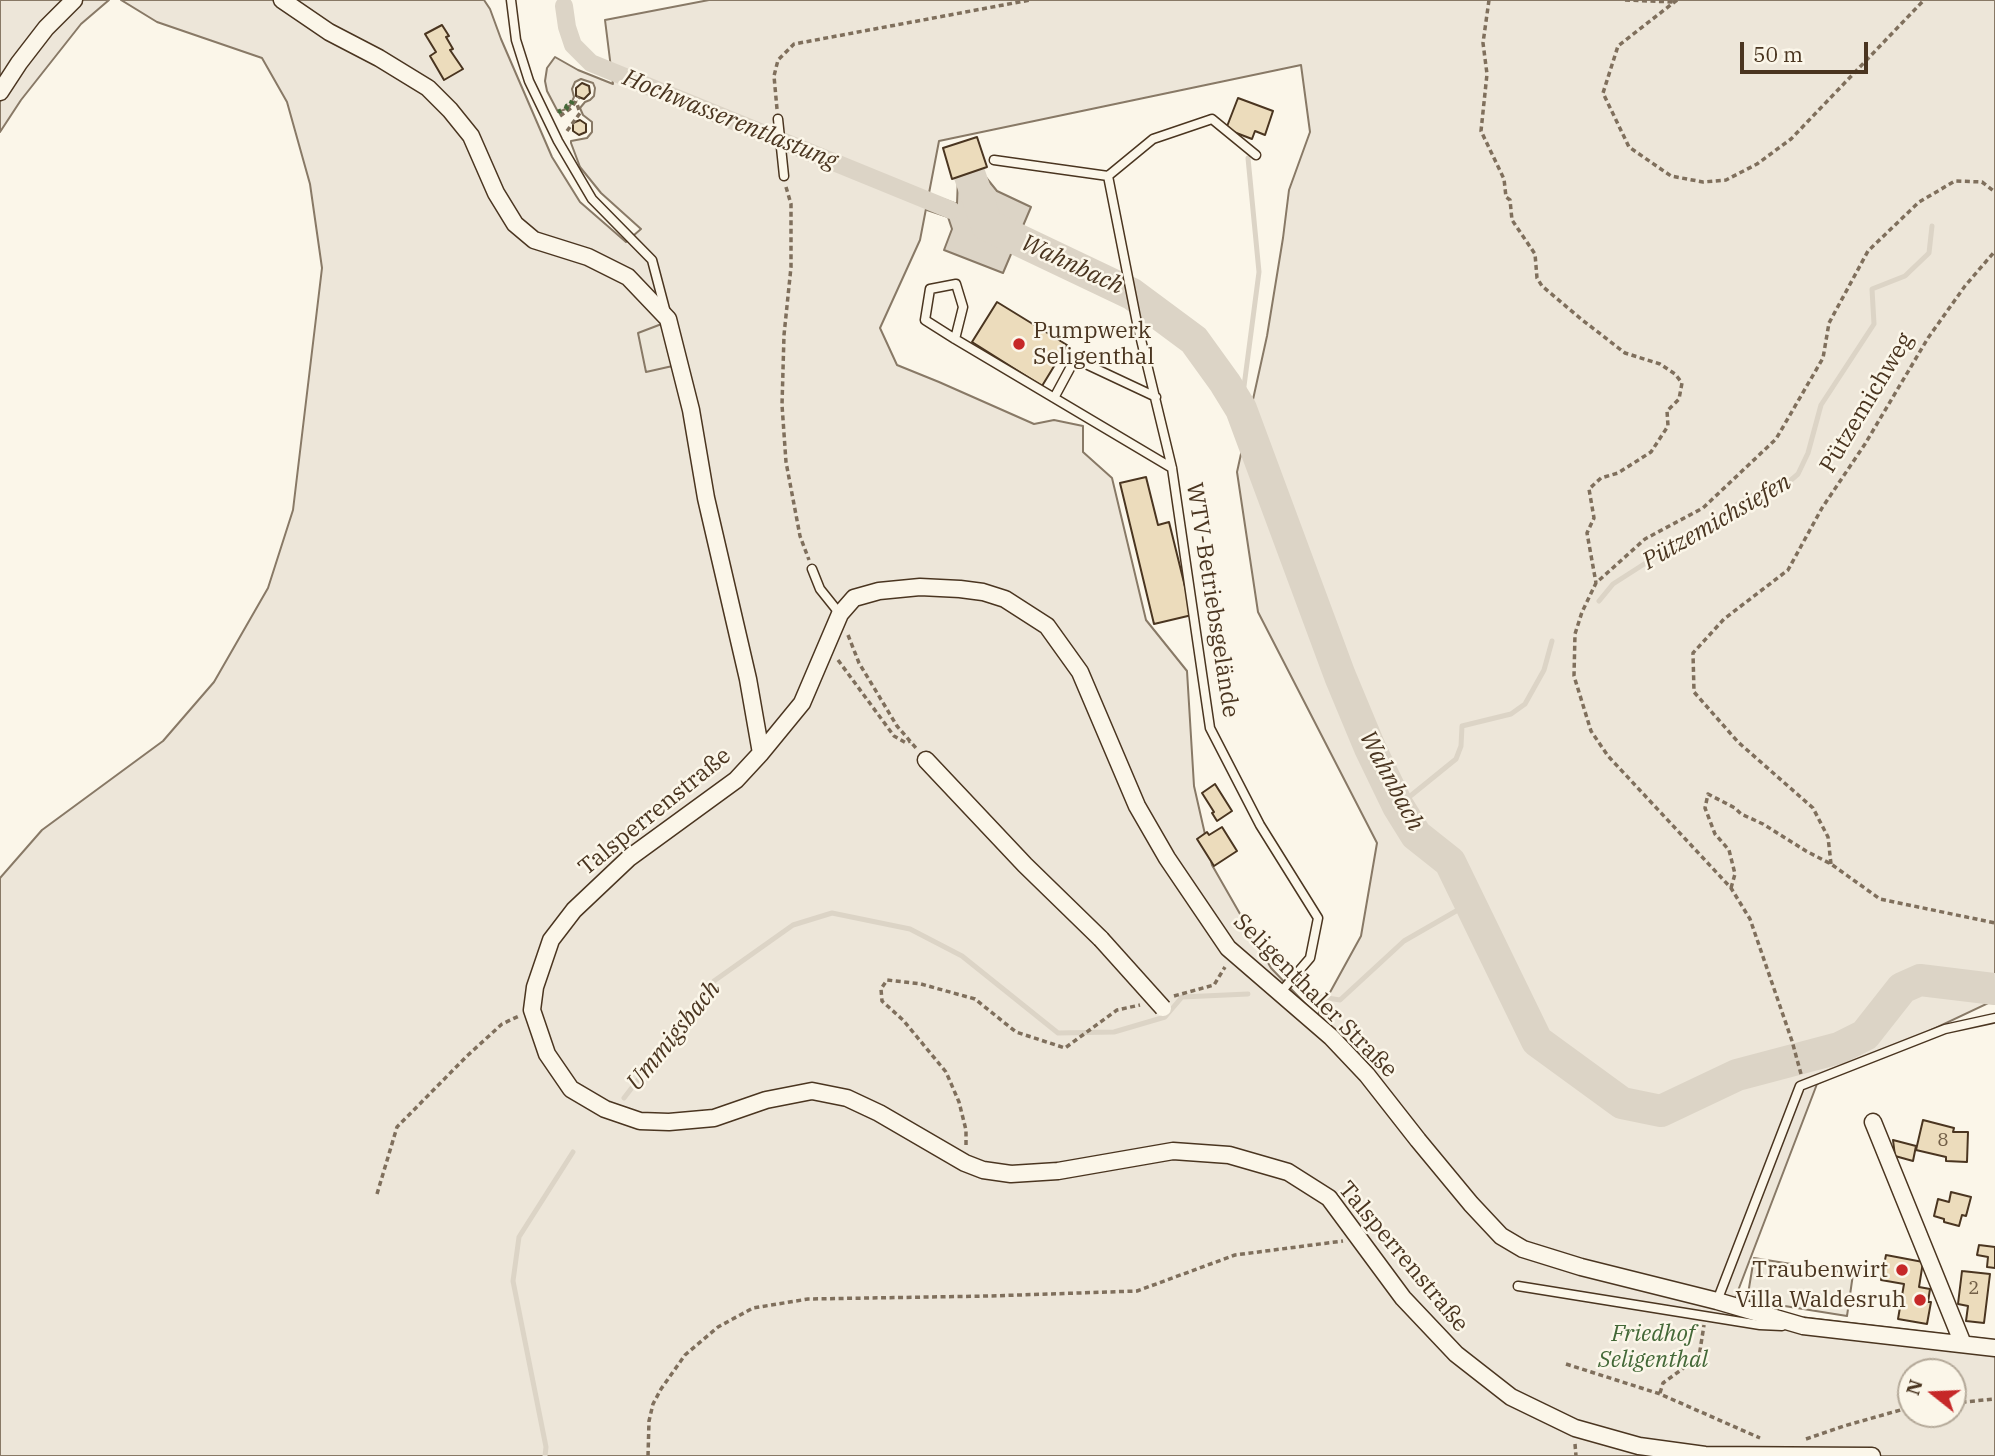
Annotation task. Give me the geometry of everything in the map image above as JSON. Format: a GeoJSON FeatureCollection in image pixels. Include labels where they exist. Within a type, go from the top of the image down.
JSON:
{"type":"FeatureCollection","features":[{"type":"Feature","properties":{"kind":"street"},"geometry":{"type":"LineString","coordinates":[[0,92],[46,28],[74,0]]}},
{"type":"Feature","properties":{"kind":"street"},"geometry":{"type":"LineString","coordinates":[[282,0],[329,32],[428,88],[471,136],[496,193],[515,224],[534,240],[588,257],[628,277],[668,319]]}},
{"type":"Feature","properties":{"kind":"street","name":"Talsperrenstraße"},"geometry":{"type":"LineString","coordinates":[[668,319],[691,410],[706,498],[748,680],[761,753],[736,780],[629,858],[574,909],[551,940],[535,987],[532,1010],[547,1054],[571,1089],[606,1109],[628,1117],[640,1121],[669,1122],[713,1118],[766,1100],[812,1091],[858,1103],[965,1163],[983,1170],[1011,1174],[1058,1171],[1173,1151],[1229,1155],[1289,1172],[1329,1198],[1404,1298],[1456,1354],[1511,1397],[1575,1428],[1640,1446],[1705,1455],[1872,1456]]}},
{"type":"Feature","properties":{"kind":"street","name":"Seligenthaler Straße"},"geometry":{"type":"LineString","coordinates":[[840,614],[854,598],[879,591],[920,587],[960,589],[1005,599],[1047,626],[1080,672],[1137,806],[1167,858],[1228,948],[1331,1037],[1367,1075],[1471,1204],[1501,1236],[1523,1249],[1581,1267],[1803,1326],[1995,1348]]}},
{"type":"Feature","properties":{"kind":"street"},"geometry":{"type":"LineString","coordinates":[[761,753],[802,703],[840,614]]}},
{"type":"Feature","properties":{"kind":"street"},"geometry":{"type":"LineString","coordinates":[[926,760],[1025,865],[1162,1002]]}},
{"type":"Feature","properties":{"kind":"street"},"geometry":{"type":"LineString","coordinates":[[1873,1122],[1963,1344]]}},
{"type":"Feature","properties":{"kind":"lane","name":"Talsperrenstraße"},"geometry":{"type":"LineString","coordinates":[[511,0],[516,40],[529,81],[548,121],[592,199],[652,260],[668,319]]}},
{"type":"Feature","properties":{"kind":"lane"},"geometry":{"type":"LineString","coordinates":[[778,118],[784,176]]}},
{"type":"Feature","properties":{"kind":"lane"},"geometry":{"type":"LineString","coordinates":[[995,160],[1108,176],[1153,139],[1212,119],[1256,155]]}},
{"type":"Feature","properties":{"kind":"lane","name":"WTV-Betriebsgelände"},"geometry":{"type":"LineString","coordinates":[[1108,176],[1137,323],[1172,468],[1210,728],[1260,825],[1318,918],[1310,958],[1280,993]]}},
{"type":"Feature","properties":{"kind":"lane","name":"WTV-Betriebsgelände"},"geometry":{"type":"LineString","coordinates":[[955,339],[963,307],[956,284],[930,289],[925,320],[955,339],[1172,468]]}},
{"type":"Feature","properties":{"kind":"lane"},"geometry":{"type":"LineString","coordinates":[[1054,398],[1075,359],[1156,397]]}},
{"type":"Feature","properties":{"kind":"lane"},"geometry":{"type":"LineString","coordinates":[[812,569],[820,589],[840,614]]}},
{"type":"Feature","properties":{"kind":"lane"},"geometry":{"type":"LineString","coordinates":[[1717,1301],[1800,1086],[1945,1029],[1995,1018]]}},
{"type":"Feature","properties":{"kind":"lane"},"geometry":{"type":"LineString","coordinates":[[1518,1286],[1760,1325],[1803,1326]]}},
{"type":"Feature","properties":{"kind":"path"},"geometry":{"type":"LineString","coordinates":[[778,118],[774,76],[778,60],[794,44],[1030,0]]}},
{"type":"Feature","properties":{"kind":"path"},"geometry":{"type":"LineString","coordinates":[[1489,0],[1483,43],[1487,74],[1481,131],[1504,179],[1512,220],[1535,254],[1537,278],[1542,286],[1571,311],[1625,353],[1660,364],[1675,374],[1682,383],[1679,399],[1667,411],[1668,426],[1651,452],[1618,473],[1601,478],[1589,489],[1594,518],[1587,533],[1596,583]]}},
{"type":"Feature","properties":{"kind":"path"},"geometry":{"type":"LineString","coordinates":[[1625,0],[1676,1]]}},
{"type":"Feature","properties":{"kind":"path"},"geometry":{"type":"LineString","coordinates":[[1676,1],[1618,46],[1603,93],[1629,147],[1671,176],[1703,181],[1726,180],[1757,164],[1791,139],[1924,0]]}},
{"type":"Feature","properties":{"kind":"path"},"geometry":{"type":"LineString","coordinates":[[548,121],[567,112],[578,99],[580,113],[557,139]]}},
{"type":"Feature","properties":{"kind":"path"},"geometry":{"type":"LineString","coordinates":[[784,176],[791,204],[791,267],[784,335],[782,405],[786,462],[800,536],[812,569]]}},
{"type":"Feature","properties":{"kind":"path"},"geometry":{"type":"LineString","coordinates":[[1801,1074],[1751,919],[1731,888],[1608,756],[1591,731],[1574,676],[1575,635],[1582,612],[1596,583],[1645,539],[1703,508],[1776,439],[1823,358],[1829,323],[1868,251],[1919,202],[1955,181],[1982,182],[1995,192]]}},
{"type":"Feature","properties":{"kind":"path","name":"Pützemichweg"},"geometry":{"type":"LineString","coordinates":[[1831,864],[1828,837],[1813,808],[1738,742],[1695,692],[1693,653],[1724,619],[1788,570],[1822,508],[1865,444],[1927,338],[1995,251]]}},
{"type":"Feature","properties":{"kind":"path"},"geometry":{"type":"LineString","coordinates":[[840,614],[859,663],[897,726],[926,760]]}},
{"type":"Feature","properties":{"kind":"path"},"geometry":{"type":"LineString","coordinates":[[827,644],[894,736],[906,743],[910,741]]}},
{"type":"Feature","properties":{"kind":"path"},"geometry":{"type":"LineString","coordinates":[[1731,888],[1735,874],[1729,850],[1716,834],[1705,808],[1708,794],[1831,864],[1880,899],[1995,923]]}},
{"type":"Feature","properties":{"kind":"path"},"geometry":{"type":"LineString","coordinates":[[965,1163],[967,1130],[959,1102],[946,1072],[903,1020],[882,1001],[881,989],[887,979],[921,984],[975,999],[1016,1032],[1065,1048],[1116,1010],[1162,1002],[1214,985],[1225,968],[1228,948]]}},
{"type":"Feature","properties":{"kind":"path"},"geometry":{"type":"LineString","coordinates":[[377,1194],[397,1127],[502,1024],[532,1010]]}},
{"type":"Feature","properties":{"kind":"path"},"geometry":{"type":"LineString","coordinates":[[648,1456],[649,1421],[653,1404],[669,1377],[685,1355],[718,1327],[753,1308],[808,1298],[1137,1291],[1235,1255],[1360,1239]]}},
{"type":"Feature","properties":{"kind":"path"},"geometry":{"type":"LineString","coordinates":[[1660,1394],[1663,1383],[1699,1357],[1703,1330]]}},
{"type":"Feature","properties":{"kind":"path"},"geometry":{"type":"LineString","coordinates":[[1566,1364],[1660,1394],[1781,1448],[1776,1455]]}},
{"type":"Feature","properties":{"kind":"path"},"geometry":{"type":"LineString","coordinates":[[1967,1402],[1995,1399]]}},
{"type":"Feature","properties":{"kind":"path"},"geometry":{"type":"LineString","coordinates":[[1806,1439],[1897,1411]]}},
{"type":"Feature","properties":{"kind":"green space"},"geometry":{"type":"Polygon","coordinates":[[[0,0],[109,0],[81,24],[21,100],[0,132],[0,0]]]}},
{"type":"Feature","properties":{"kind":"green space","name":"Friedhof Seligenthal"},"geometry":{"type":"Polygon","coordinates":[[[121,0],[484,0],[552,157],[580,202],[626,242],[641,229],[601,193],[580,167],[571,143],[587,138],[592,132],[592,122],[583,115],[580,108],[594,96],[593,83],[581,79],[575,82],[570,106],[558,112],[547,91],[547,68],[555,57],[613,84],[605,20],[709,0],[1995,0],[1995,1000],[1817,1084],[1731,1309],[1995,1340],[1995,1456],[0,1456],[0,878],[42,830],[163,741],[214,682],[268,588],[293,510],[322,268],[310,184],[287,102],[262,58],[157,22],[121,0]],[[1301,65],[939,141],[920,240],[880,328],[897,365],[1034,424],[1054,420],[1083,426],[1083,452],[1112,478],[1146,620],[1187,671],[1194,786],[1212,865],[1271,968],[1317,1016],[1361,936],[1377,843],[1258,612],[1237,472],[1267,336],[1289,190],[1310,132],[1301,65]]]}},
{"type":"Feature","properties":{"kind":"shaded area"},"geometry":{"type":"Polygon","coordinates":[[[980,170],[997,191],[1031,207],[1003,273],[944,250],[952,229],[948,217],[927,210],[932,195],[957,204],[958,177],[980,170]]]}},
{"type":"Feature","properties":{"kind":"shaded area"},"geometry":{"type":"Polygon","coordinates":[[[668,324],[677,365],[646,372],[638,333],[668,324]]]}},
{"type":"Feature","properties":{"kind":"shaded area"},"geometry":{"type":"Polygon","coordinates":[[[1754,1258],[1853,1274],[1847,1316],[1747,1300],[1754,1258]]]}},
{"type":"Feature","properties":{"kind":"building"},"geometry":{"type":"Polygon","coordinates":[[[442,25],[449,36],[446,37],[453,49],[450,50],[463,69],[444,80],[430,56],[436,52],[425,34],[442,25]]]}},
{"type":"Feature","properties":{"kind":"building"},"geometry":{"type":"Polygon","coordinates":[[[582,83],[589,86],[590,93],[584,99],[576,96],[576,88],[582,83]]]}},
{"type":"Feature","properties":{"kind":"building"},"geometry":{"type":"Polygon","coordinates":[[[1238,98],[1273,111],[1265,135],[1255,131],[1252,139],[1226,129],[1238,98]]]}},
{"type":"Feature","properties":{"kind":"building"},"geometry":{"type":"Polygon","coordinates":[[[580,120],[586,124],[586,132],[579,135],[573,131],[573,123],[580,120]]]}},
{"type":"Feature","properties":{"kind":"building"},"geometry":{"type":"Polygon","coordinates":[[[977,137],[987,167],[952,179],[943,148],[977,137]]]}},
{"type":"Feature","properties":{"kind":"building","name":"Pumpwerk Seligenthal"},"geometry":{"type":"Polygon","coordinates":[[[997,302],[1067,345],[1042,386],[972,342],[997,302]]]}},
{"type":"Feature","properties":{"kind":"building"},"geometry":{"type":"Polygon","coordinates":[[[1146,477],[1158,525],[1169,522],[1192,615],[1154,624],[1120,483],[1146,477]]]}},
{"type":"Feature","properties":{"kind":"building"},"geometry":{"type":"Polygon","coordinates":[[[1215,784],[1232,811],[1217,821],[1202,793],[1215,784]]]}},
{"type":"Feature","properties":{"kind":"building"},"geometry":{"type":"Polygon","coordinates":[[[1222,827],[1237,851],[1214,866],[1197,839],[1222,827]]]}},
{"type":"Feature","properties":{"kind":"building"},"geometry":{"type":"Polygon","coordinates":[[[1923,1120],[1954,1128],[1953,1132],[1968,1132],[1967,1162],[1946,1161],[1946,1157],[1916,1150],[1923,1120]]]}},
{"type":"Feature","properties":{"kind":"building"},"geometry":{"type":"Polygon","coordinates":[[[1893,1140],[1916,1146],[1913,1161],[1895,1156],[1893,1140]]]}},
{"type":"Feature","properties":{"kind":"building"},"geometry":{"type":"Polygon","coordinates":[[[1951,1192],[1971,1197],[1966,1216],[1962,1215],[1959,1226],[1934,1216],[1938,1199],[1949,1202],[1951,1192]]]}},
{"type":"Feature","properties":{"kind":"building"},"geometry":{"type":"Polygon","coordinates":[[[1979,1245],[1995,1247],[1995,1268],[1987,1267],[1988,1257],[1977,1255],[1979,1245]]]}},
{"type":"Feature","properties":{"kind":"building","name":"Villa Waldesruh"},"geometry":{"type":"Polygon","coordinates":[[[1886,1255],[1923,1262],[1919,1287],[1930,1289],[1928,1302],[1931,1302],[1927,1324],[1898,1319],[1904,1284],[1881,1280],[1886,1255]]]}},
{"type":"Feature","properties":{"kind":"building"},"geometry":{"type":"Polygon","coordinates":[[[1962,1271],[1990,1274],[1984,1323],[1966,1321],[1968,1306],[1958,1304],[1962,1271]]]}},
{"type":"Feature","properties":{"kind":"waterway","name":"Hochwasserentlastung"},"geometry":{"type":"LineString","coordinates":[[564,6],[573,45],[591,63],[951,210]]}},
{"type":"Feature","properties":{"kind":"waterway"},"geometry":{"type":"LineString","coordinates":[[1241,409],[1259,272],[1248,158]]}},
{"type":"Feature","properties":{"kind":"waterway","name":"Pützemichsiefen"},"geometry":{"type":"LineString","coordinates":[[969,173],[987,225],[1132,294],[1194,340],[1225,383],[1241,409],[1340,676],[1370,748],[1398,806],[1416,835],[1450,862],[1537,1041],[1622,1103],[1661,1111],[1737,1075],[1839,1048],[1865,1035],[1902,988],[1920,980],[1995,989]]}},
{"type":"Feature","properties":{"kind":"waterway","name":"Pützemichsiefen"},"geometry":{"type":"LineString","coordinates":[[1599,601],[1613,584],[1750,496],[1783,487],[1798,474],[1808,453],[1821,405],[1874,324],[1872,289],[1905,276],[1929,253],[1932,226]]}},
{"type":"Feature","properties":{"kind":"waterway","name":"Pützemichsiefen"},"geometry":{"type":"LineString","coordinates":[[1398,806],[1456,759],[1461,746],[1462,726],[1511,714],[1525,704],[1544,670],[1552,641]]}},
{"type":"Feature","properties":{"kind":"waterway","name":"Ummigsbach"},"geometry":{"type":"LineString","coordinates":[[1321,997],[1340,1000],[1404,941],[1470,903]]}},
{"type":"Feature","properties":{"kind":"waterway","name":"Ummigsbach"},"geometry":{"type":"LineString","coordinates":[[624,1098],[714,981],[793,925],[832,913],[910,929],[962,956],[1058,1033],[1114,1032],[1165,1017],[1182,997],[1248,994]]}},
{"type":"Feature","properties":{"kind":"waterway","name":"Ummigsbach"},"geometry":{"type":"LineString","coordinates":[[545,1456],[546,1447],[513,1281],[519,1237],[573,1152]]}},
{"type":"Feature","properties":{"kind":"hedge"},"geometry":{"type":"LineString","coordinates":[[558,112],[570,106],[574,97]]}},
{"type":"Feature","properties":{"kind":"place","name":"Pumpwerk Seligenthal"},"geometry":{"type":"Point","coordinates":[1019,344]}},
{"type":"Feature","properties":{"kind":"place","name":"Traubenwirt"},"geometry":{"type":"Point","coordinates":[1902,1270]}},
{"type":"Feature","properties":{"kind":"place","name":"Villa Waldesruh"},"geometry":{"type":"Point","coordinates":[1920,1300]}},
{"type":"Feature","properties":{"kind":"water label","name":"Wahnbach"},"geometry":{"type":"Point","coordinates":[1072,265]}},
{"type":"Feature","properties":{"kind":"water label","name":"Wahnbach"},"geometry":{"type":"Point","coordinates":[1391,781]}}]}
